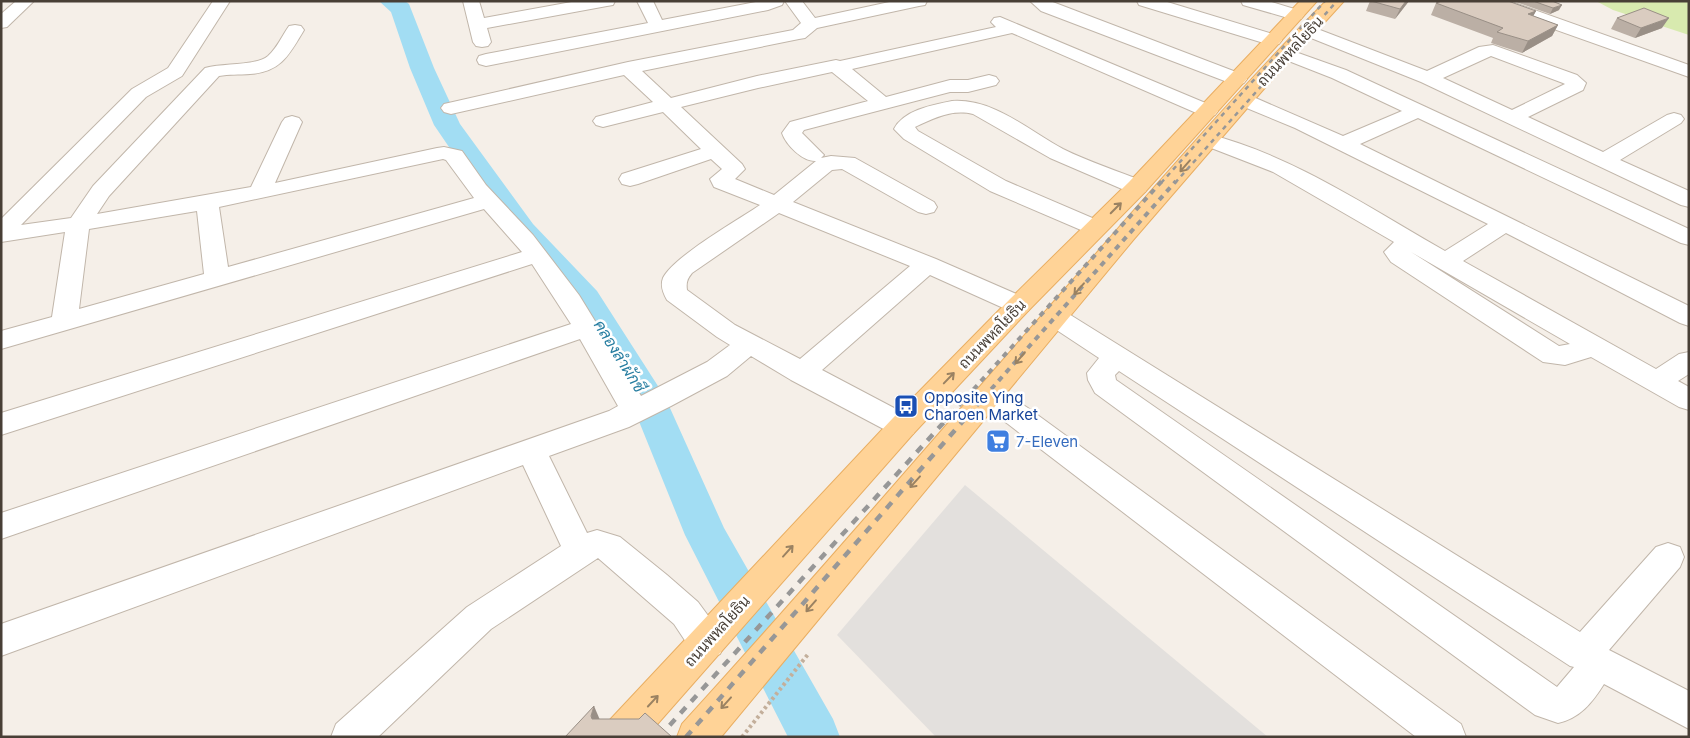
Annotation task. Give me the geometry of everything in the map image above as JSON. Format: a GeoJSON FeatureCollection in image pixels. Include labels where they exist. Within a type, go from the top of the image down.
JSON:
{"type":"FeatureCollection","features":[{"type":"Feature","properties":{"kind":"main road","name":"ถนนพหลโยธิน"},"geometry":{"type":"LineString","coordinates":[[696,737],[756,669],[799,643],[988,396],[1208,140],[1240,90],[1280,47],[1303,16],[1336,1]]}},
{"type":"Feature","properties":{"kind":"main road","name":"ถนนพหลโยธิน"},"geometry":{"type":"LineString","coordinates":[[620,737],[903,426],[1135,189],[1208,111],[1240,90]]}},
{"type":"Feature","properties":{"kind":"main road"},"geometry":{"type":"LineString","coordinates":[[1135,189],[1159,197]]}},
{"type":"Feature","properties":{"kind":"main road"},"geometry":{"type":"LineString","coordinates":[[1020,305],[1040,308],[1053,319]]}},
{"type":"Feature","properties":{"kind":"street"},"geometry":{"type":"LineString","coordinates":[[1,23],[26,1]]}},
{"type":"Feature","properties":{"kind":"street"},"geometry":{"type":"LineString","coordinates":[[1,234],[139,93],[147,86],[163,80],[175,72],[222,1]]}},
{"type":"Feature","properties":{"kind":"street"},"geometry":{"type":"LineString","coordinates":[[471,1],[488,68],[768,5],[776,1]]}},
{"type":"Feature","properties":{"kind":"street"},"geometry":{"type":"LineString","coordinates":[[478,24],[607,1]]}},
{"type":"Feature","properties":{"kind":"street"},"geometry":{"type":"LineString","coordinates":[[645,1],[654,20]]}},
{"type":"Feature","properties":{"kind":"street"},"geometry":{"type":"LineString","coordinates":[[792,1],[811,24]]}},
{"type":"Feature","properties":{"kind":"street"},"geometry":{"type":"LineString","coordinates":[[451,108],[628,68],[796,35],[802,33],[811,24],[919,1]]}},
{"type":"Feature","properties":{"kind":"street"},"geometry":{"type":"LineString","coordinates":[[1038,1],[1047,7],[1146,46],[1240,90],[1302,124],[1505,223],[1689,317]]}},
{"type":"Feature","properties":{"kind":"street"},"geometry":{"type":"LineString","coordinates":[[1145,1],[1280,47],[1689,238]]}},
{"type":"Feature","properties":{"kind":"street"},"geometry":{"type":"LineString","coordinates":[[1177,12],[1195,1]]}},
{"type":"Feature","properties":{"kind":"street"},"geometry":{"type":"LineString","coordinates":[[1249,1],[1303,16],[1428,78],[1689,200]]}},
{"type":"Feature","properties":{"kind":"street"},"geometry":{"type":"LineString","coordinates":[[1492,1],[1689,71]]}},
{"type":"Feature","properties":{"kind":"street"},"geometry":{"type":"LineString","coordinates":[[848,65],[1006,25],[1208,111]]}},
{"type":"Feature","properties":{"kind":"street"},"geometry":{"type":"LineString","coordinates":[[64,322],[78,224],[101,191],[212,72],[221,68],[253,67],[267,64],[276,58],[295,30]]}},
{"type":"Feature","properties":{"kind":"street"},"geometry":{"type":"LineString","coordinates":[[1428,78],[1485,51],[1493,50],[1570,79],[1576,83],[1576,86],[1512,117]]}},
{"type":"Feature","properties":{"kind":"street"},"geometry":{"type":"LineString","coordinates":[[603,121],[757,82],[836,66],[882,103]]}},
{"type":"Feature","properties":{"kind":"street"},"geometry":{"type":"LineString","coordinates":[[628,68],[734,169],[721,179],[722,182],[927,264],[1020,305]]}},
{"type":"Feature","properties":{"kind":"street"},"geometry":{"type":"LineString","coordinates":[[813,155],[794,138],[792,133],[797,126],[950,86],[968,86],[989,81]]}},
{"type":"Feature","properties":{"kind":"street"},"geometry":{"type":"LineString","coordinates":[[1096,228],[998,186],[911,135],[904,126],[943,107],[971,106],[980,109],[1058,154],[1135,189]]}},
{"type":"Feature","properties":{"kind":"street"},"geometry":{"type":"LineString","coordinates":[[1342,144],[1418,112]]}},
{"type":"Feature","properties":{"kind":"street"},"geometry":{"type":"LineString","coordinates":[[1604,160],[1674,119]]}},
{"type":"Feature","properties":{"kind":"street"},"geometry":{"type":"LineString","coordinates":[[259,193],[292,122]]}},
{"type":"Feature","properties":{"kind":"street"},"geometry":{"type":"LineString","coordinates":[[1208,140],[1281,167],[1689,400]]}},
{"type":"Feature","properties":{"kind":"street"},"geometry":{"type":"LineString","coordinates":[[630,179],[716,151]]}},
{"type":"Feature","properties":{"kind":"street"},"geometry":{"type":"LineString","coordinates":[[1,234],[78,224],[259,193],[355,174],[444,153],[454,156],[487,202],[536,254],[586,328],[646,406]]}},
{"type":"Feature","properties":{"kind":"street"},"geometry":{"type":"LineString","coordinates":[[903,426],[801,373],[726,331],[676,294],[674,280],[683,268],[777,204],[824,165],[837,162],[847,163],[926,207]]}},
{"type":"Feature","properties":{"kind":"street"},"geometry":{"type":"LineString","coordinates":[[208,202],[217,279]]}},
{"type":"Feature","properties":{"kind":"street"},"geometry":{"type":"LineString","coordinates":[[1,340],[487,202]]}},
{"type":"Feature","properties":{"kind":"street"},"geometry":{"type":"LineString","coordinates":[[1446,261],[1505,223]]}},
{"type":"Feature","properties":{"kind":"street"},"geometry":{"type":"LineString","coordinates":[[1410,240],[1396,252],[1400,257],[1553,355],[1565,356],[1592,346]]}},
{"type":"Feature","properties":{"kind":"street"},"geometry":{"type":"LineString","coordinates":[[1,424],[536,254]]}},
{"type":"Feature","properties":{"kind":"street"},"geometry":{"type":"LineString","coordinates":[[801,373],[927,264]]}},
{"type":"Feature","properties":{"kind":"street"},"geometry":{"type":"LineString","coordinates":[[1053,319],[1590,658],[1689,712]]}},
{"type":"Feature","properties":{"kind":"street"},"geometry":{"type":"LineString","coordinates":[[1,526],[586,328]]}},
{"type":"Feature","properties":{"kind":"street"},"geometry":{"type":"LineString","coordinates":[[1,640],[619,419],[730,361],[748,344]]}},
{"type":"Feature","properties":{"kind":"street"},"geometry":{"type":"LineString","coordinates":[[1116,357],[1101,373],[1105,386],[1552,704],[1560,705],[1569,701],[1590,658],[1668,557]]}},
{"type":"Feature","properties":{"kind":"street"},"geometry":{"type":"LineString","coordinates":[[1656,382],[1689,361]]}},
{"type":"Feature","properties":{"kind":"street"},"geometry":{"type":"LineString","coordinates":[[988,396],[1018,416],[1447,737]]}},
{"type":"Feature","properties":{"kind":"street"},"geometry":{"type":"LineString","coordinates":[[531,451],[574,539]]}},
{"type":"Feature","properties":{"kind":"street"},"geometry":{"type":"LineString","coordinates":[[350,737],[479,618],[591,545],[597,544],[608,547],[686,613],[715,633]]}},
{"type":"Feature","properties":{"kind":"path"},"geometry":{"type":"LineString","coordinates":[[742,737],[799,643]]}},
{"type":"Feature","properties":{"kind":"green space"},"geometry":{"type":"Polygon","coordinates":[[[1596,1],[1689,1],[1689,35],[1613,10],[1596,1]]]}},
{"type":"Feature","properties":{"kind":"shaded area"},"geometry":{"type":"Polygon","coordinates":[[[965,485],[1268,737],[936,737],[837,635],[965,485]]]}},
{"type":"Feature","properties":{"kind":"building"},"geometry":{"type":"Polygon","coordinates":[[[1371,1],[1406,1],[1400,9],[1371,1]]]}},
{"type":"Feature","properties":{"kind":"building"},"geometry":{"type":"Polygon","coordinates":[[[1442,1],[1508,1],[1536,11],[1528,14],[1558,25],[1528,41],[1497,32],[1503,28],[1436,3],[1442,1]]]}},
{"type":"Feature","properties":{"kind":"building"},"geometry":{"type":"Polygon","coordinates":[[[1533,1],[1552,1],[1562,5],[1553,8],[1533,1]]]}},
{"type":"Feature","properties":{"kind":"building"},"geometry":{"type":"Polygon","coordinates":[[[1644,8],[1669,18],[1641,28],[1617,18],[1644,8]]]}},
{"type":"Feature","properties":{"kind":"building"},"geometry":{"type":"Polygon","coordinates":[[[594,706],[592,719],[639,719],[645,713],[672,737],[565,737],[594,706]]]}},
{"type":"Feature","properties":{"kind":"waterway","name":"คลองลำผักชี"},"geometry":{"type":"LineString","coordinates":[[390,1],[401,9],[422,68],[447,125],[522,231],[585,299],[652,407],[706,535],[815,737]]}},
{"type":"Feature","properties":{"kind":"railway"},"geometry":{"type":"LineString","coordinates":[[1161,183],[1325,1]]}},
{"type":"Feature","properties":{"kind":"railway"},"geometry":{"type":"LineString","coordinates":[[1175,183],[1337,1]]}},
{"type":"Feature","properties":{"kind":"railway"},"geometry":{"type":"LineString","coordinates":[[944,422],[1162,181]]}},
{"type":"Feature","properties":{"kind":"railway"},"geometry":{"type":"LineString","coordinates":[[962,422],[1176,181]]}},
{"type":"Feature","properties":{"kind":"railway"},"geometry":{"type":"LineString","coordinates":[[659,737],[945,421]]}},
{"type":"Feature","properties":{"kind":"railway"},"geometry":{"type":"LineString","coordinates":[[686,737],[963,421]]}},
{"type":"Feature","properties":{"kind":"place","name":"Opposite Ying Charoen Market"},"geometry":{"type":"Point","coordinates":[906,406]}},
{"type":"Feature","properties":{"kind":"place","name":"7-Eleven"},"geometry":{"type":"Point","coordinates":[998,441]}}]}
